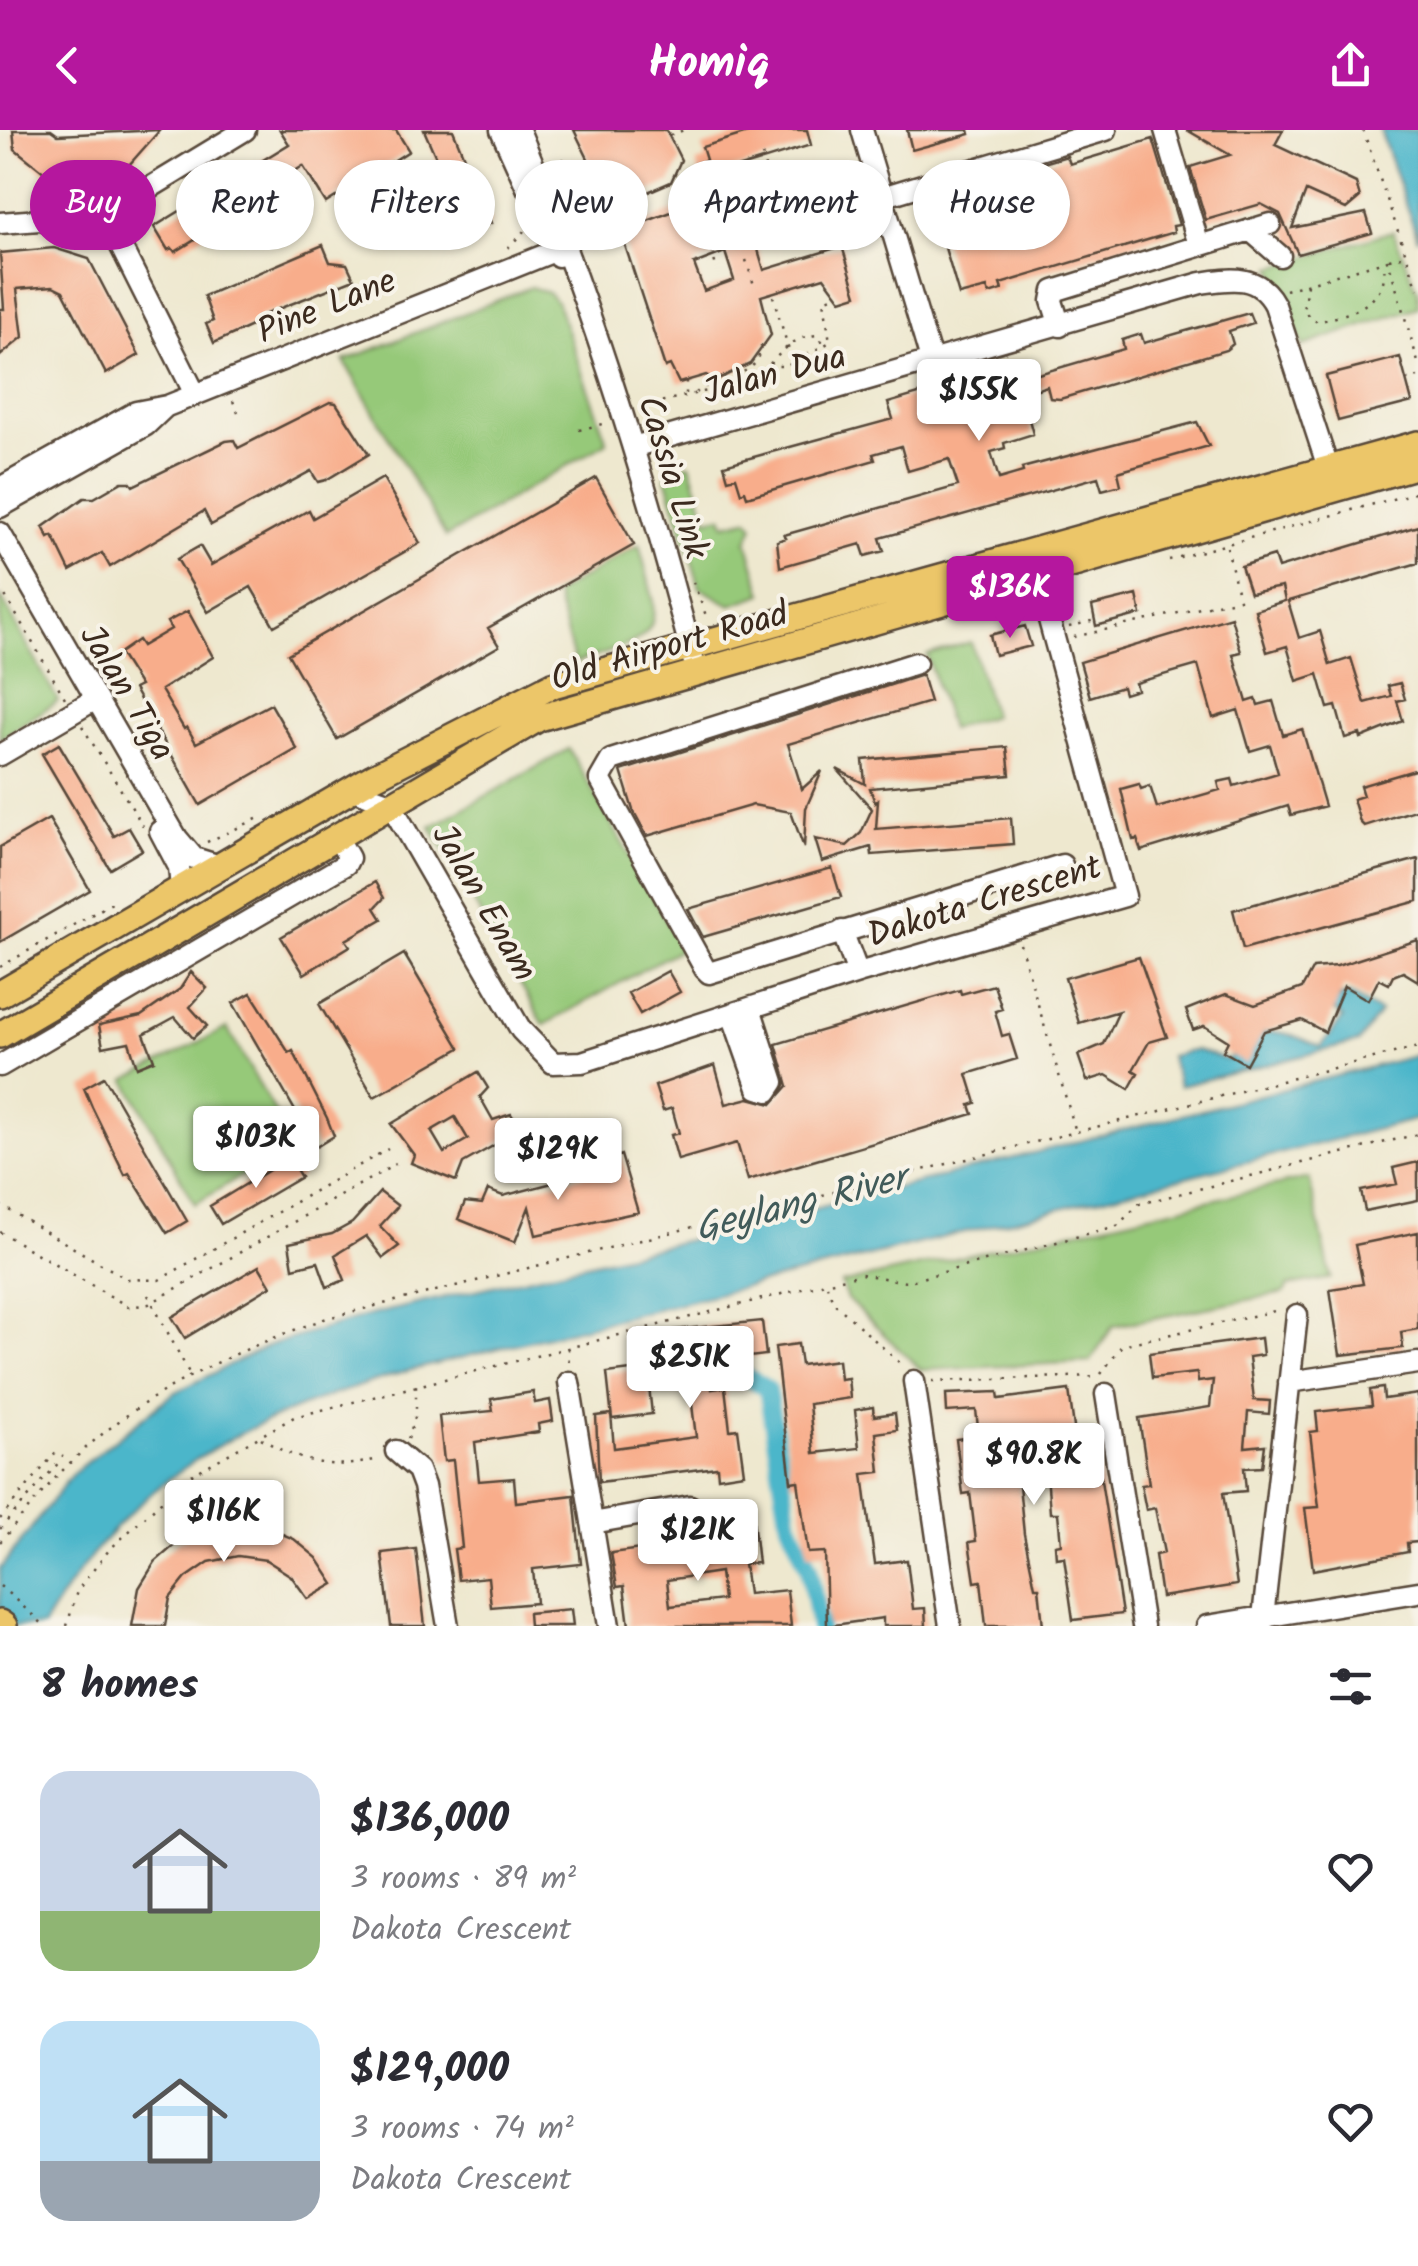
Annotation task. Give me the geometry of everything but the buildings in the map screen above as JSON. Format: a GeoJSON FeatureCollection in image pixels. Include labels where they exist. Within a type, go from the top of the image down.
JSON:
{"type":"FeatureCollection","features":[{"type":"Feature","properties":{"kind":"main road","name":"Old Airport Road"},"geometry":{"type":"LineString","coordinates":[[0,994],[351,789],[553,686],[694,662],[1036,576],[1332,480],[1418,444]]}},
{"type":"Feature","properties":{"kind":"main road","name":"Old Airport Road"},"geometry":{"type":"LineString","coordinates":[[0,1034],[539,718],[694,662],[1332,480],[1418,465]]}},
{"type":"Feature","properties":{"kind":"street"},"geometry":{"type":"LineString","coordinates":[[156,184],[245,130]]}},
{"type":"Feature","properties":{"kind":"street","name":"Cassia Link"},"geometry":{"type":"LineString","coordinates":[[501,130],[516,160]]}},
{"type":"Feature","properties":{"kind":"street","name":"Cassia Link"},"geometry":{"type":"LineString","coordinates":[[519,130],[530,160]]}},
{"type":"Feature","properties":{"kind":"street"},"geometry":{"type":"LineString","coordinates":[[862,130],[871,160]]}},
{"type":"Feature","properties":{"kind":"street"},"geometry":{"type":"LineString","coordinates":[[893,194],[1106,130]]}},
{"type":"Feature","properties":{"kind":"street"},"geometry":{"type":"LineString","coordinates":[[1165,130],[1198,244]]}},
{"type":"Feature","properties":{"kind":"street"},"geometry":{"type":"LineString","coordinates":[[0,223],[30,221]]}},
{"type":"Feature","properties":{"kind":"street"},"geometry":{"type":"LineString","coordinates":[[1060,326],[1052,301],[1054,291],[1198,244],[1260,227],[1280,256]]}},
{"type":"Feature","properties":{"kind":"street"},"geometry":{"type":"LineString","coordinates":[[893,233],[932,364]]}},
{"type":"Feature","properties":{"kind":"street"},"geometry":{"type":"LineString","coordinates":[[123,250],[196,394]]}},
{"type":"Feature","properties":{"kind":"street","name":"Pine Lane"},"geometry":{"type":"LineString","coordinates":[[0,488],[136,412],[167,406],[556,250]]}},
{"type":"Feature","properties":{"kind":"street","name":"Cassia Link"},"geometry":{"type":"LineString","coordinates":[[562,250],[634,447],[694,662]]}},
{"type":"Feature","properties":{"kind":"street","name":"Jalan Dua"},"geometry":{"type":"LineString","coordinates":[[634,447],[1202,283],[1240,278],[1255,283],[1275,306],[1332,480]]}},
{"type":"Feature","properties":{"kind":"street"},"geometry":{"type":"LineString","coordinates":[[902,372],[914,359],[920,322]]}},
{"type":"Feature","properties":{"kind":"street","name":"Pine Lane"},"geometry":{"type":"LineString","coordinates":[[0,507],[146,424],[167,406]]}},
{"type":"Feature","properties":{"kind":"street","name":"Jalan Tiga"},"geometry":{"type":"LineString","coordinates":[[0,533],[55,646]]}},
{"type":"Feature","properties":{"kind":"street","name":"Jalan Tiga"},"geometry":{"type":"LineString","coordinates":[[0,560],[55,646],[167,844],[179,866],[181,889]]}},
{"type":"Feature","properties":{"kind":"street","name":"Dakota Crescent"},"geometry":{"type":"LineString","coordinates":[[553,1063],[582,1062],[858,973],[1124,896],[1036,576]]}},
{"type":"Feature","properties":{"kind":"street"},"geometry":{"type":"LineString","coordinates":[[916,664],[610,760],[603,767],[600,779],[618,818],[709,973],[1062,866]]}},
{"type":"Feature","properties":{"kind":"street"},"geometry":{"type":"LineString","coordinates":[[0,755],[88,703]]}},
{"type":"Feature","properties":{"kind":"street","name":"Jalan Tiga"},"geometry":{"type":"LineString","coordinates":[[88,703],[194,858],[220,866]]}},
{"type":"Feature","properties":{"kind":"street","name":"Jalan Enam"},"geometry":{"type":"LineString","coordinates":[[351,789],[390,803],[522,1030],[553,1063]]}},
{"type":"Feature","properties":{"kind":"street"},"geometry":{"type":"LineString","coordinates":[[0,1066],[346,864],[348,858],[336,836]]}},
{"type":"Feature","properties":{"kind":"street"},"geometry":{"type":"LineString","coordinates":[[842,931],[858,973]]}},
{"type":"Feature","properties":{"kind":"street"},"geometry":{"type":"LineString","coordinates":[[741,1011],[778,1074]]}},
{"type":"Feature","properties":{"kind":"street"},"geometry":{"type":"LineString","coordinates":[[1262,1622],[1297,1315]]}},
{"type":"Feature","properties":{"kind":"street"},"geometry":{"type":"LineString","coordinates":[[1289,1382],[1418,1363]]}},
{"type":"Feature","properties":{"kind":"street"},"geometry":{"type":"LineString","coordinates":[[570,1382],[609,1626]]}},
{"type":"Feature","properties":{"kind":"street"},"geometry":{"type":"LineString","coordinates":[[914,1382],[950,1626]]}},
{"type":"Feature","properties":{"kind":"street"},"geometry":{"type":"LineString","coordinates":[[1106,1394],[1143,1626]]}},
{"type":"Feature","properties":{"kind":"street"},"geometry":{"type":"LineString","coordinates":[[396,1450],[418,1470],[424,1486],[448,1626]]}},
{"type":"Feature","properties":{"kind":"street"},"geometry":{"type":"LineString","coordinates":[[592,1523],[690,1506]]}},
{"type":"Feature","properties":{"kind":"street"},"geometry":{"type":"LineString","coordinates":[[1207,1626],[1262,1622],[1418,1592]]}},
{"type":"Feature","properties":{"kind":"path"},"geometry":{"type":"LineString","coordinates":[[670,134],[684,130]]}},
{"type":"Feature","properties":{"kind":"path"},"geometry":{"type":"LineString","coordinates":[[1363,130],[1418,289]]}},
{"type":"Feature","properties":{"kind":"path"},"geometry":{"type":"LineString","coordinates":[[761,155],[763,160]]}},
{"type":"Feature","properties":{"kind":"path"},"geometry":{"type":"LineString","coordinates":[[711,250],[717,270]]}},
{"type":"Feature","properties":{"kind":"path"},"geometry":{"type":"LineString","coordinates":[[1285,290],[1406,255]]}},
{"type":"Feature","properties":{"kind":"path"},"geometry":{"type":"LineString","coordinates":[[746,260],[754,284]]}},
{"type":"Feature","properties":{"kind":"path"},"geometry":{"type":"LineString","coordinates":[[1307,283],[1303,310],[1317,322],[1327,320],[1378,295],[1386,260]]}},
{"type":"Feature","properties":{"kind":"path"},"geometry":{"type":"LineString","coordinates":[[1386,260],[1418,362]]}},
{"type":"Feature","properties":{"kind":"path"},"geometry":{"type":"LineString","coordinates":[[773,296],[788,343],[806,379]]}},
{"type":"Feature","properties":{"kind":"path"},"geometry":{"type":"LineString","coordinates":[[766,365],[778,368],[798,362],[830,342],[824,300],[832,297]]}},
{"type":"Feature","properties":{"kind":"path"},"geometry":{"type":"LineString","coordinates":[[642,408],[748,378],[788,343],[818,335],[824,344]]}},
{"type":"Feature","properties":{"kind":"path"},"geometry":{"type":"LineString","coordinates":[[695,395],[714,381],[750,369],[761,354],[761,345]]}},
{"type":"Feature","properties":{"kind":"path"},"geometry":{"type":"LineString","coordinates":[[1406,380],[1418,377]]}},
{"type":"Feature","properties":{"kind":"path"},"geometry":{"type":"LineString","coordinates":[[686,382],[686,395]]}},
{"type":"Feature","properties":{"kind":"path"},"geometry":{"type":"LineString","coordinates":[[235,406],[242,420]]}},
{"type":"Feature","properties":{"kind":"path"},"geometry":{"type":"LineString","coordinates":[[579,430],[606,422]]}},
{"type":"Feature","properties":{"kind":"path"},"geometry":{"type":"LineString","coordinates":[[661,466],[669,457]]}},
{"type":"Feature","properties":{"kind":"path"},"geometry":{"type":"LineString","coordinates":[[1156,563],[1418,492]]}},
{"type":"Feature","properties":{"kind":"path"},"geometry":{"type":"LineString","coordinates":[[1063,640],[1238,599],[1227,546]]}},
{"type":"Feature","properties":{"kind":"path"},"geometry":{"type":"LineString","coordinates":[[1186,604],[1187,612]]}},
{"type":"Feature","properties":{"kind":"path"},"geometry":{"type":"LineString","coordinates":[[1063,629],[1095,620]]}},
{"type":"Feature","properties":{"kind":"path"},"geometry":{"type":"LineString","coordinates":[[0,967],[118,900]]}},
{"type":"Feature","properties":{"kind":"path"},"geometry":{"type":"LineString","coordinates":[[1020,942],[1076,1132]]}},
{"type":"Feature","properties":{"kind":"path"},"geometry":{"type":"LineString","coordinates":[[0,1542],[72,1460],[144,1402],[260,1342],[326,1318],[1418,1047]]}},
{"type":"Feature","properties":{"kind":"path"},"geometry":{"type":"LineString","coordinates":[[67,1626],[77,1591],[109,1550],[188,1477],[294,1417],[860,1274],[906,1282],[1117,1226],[1139,1204],[1418,1134]]}},
{"type":"Feature","properties":{"kind":"path"},"geometry":{"type":"LineString","coordinates":[[0,1205],[127,1279],[146,1282],[159,1280],[388,1148]]}},
{"type":"Feature","properties":{"kind":"path"},"geometry":{"type":"LineString","coordinates":[[0,1232],[129,1307],[152,1303],[396,1164]]}},
{"type":"Feature","properties":{"kind":"path"},"geometry":{"type":"LineString","coordinates":[[827,1284],[833,1302],[899,1362],[914,1382],[1100,1376],[1122,1345],[1276,1310],[1297,1315]]}},
{"type":"Feature","properties":{"kind":"path"},"geometry":{"type":"LineString","coordinates":[[148,1295],[190,1375]]}},
{"type":"Feature","properties":{"kind":"path"},"geometry":{"type":"LineString","coordinates":[[260,1438],[304,1461],[367,1462],[396,1450],[407,1440],[416,1414],[416,1385]]}},
{"type":"Feature","properties":{"kind":"path"},"geometry":{"type":"LineString","coordinates":[[0,1519],[56,1452],[63,1458],[0,1529]]}},
{"type":"Feature","properties":{"kind":"path"},"geometry":{"type":"LineString","coordinates":[[0,1586],[45,1626]]}},
{"type":"Feature","properties":{"kind":"green space"},"geometry":{"type":"Polygon","coordinates":[[[1393,231],[1418,292],[1418,307],[1303,346],[1273,267],[1393,231]]]}},
{"type":"Feature","properties":{"kind":"green space"},"geometry":{"type":"Polygon","coordinates":[[[531,287],[549,293],[557,303],[607,442],[446,537],[344,361],[531,287]]]}},
{"type":"Feature","properties":{"kind":"green space"},"geometry":{"type":"Polygon","coordinates":[[[690,464],[707,519],[722,516],[725,524],[748,519],[754,526],[747,541],[763,594],[731,605],[700,588],[666,477],[677,466],[690,464]]]}},
{"type":"Feature","properties":{"kind":"green space"},"geometry":{"type":"Polygon","coordinates":[[[639,545],[652,597],[650,627],[626,645],[575,663],[555,594],[639,545]]]}},
{"type":"Feature","properties":{"kind":"green space"},"geometry":{"type":"Polygon","coordinates":[[[0,595],[58,701],[0,739],[0,595]]]}},
{"type":"Feature","properties":{"kind":"green space"},"geometry":{"type":"Polygon","coordinates":[[[971,642],[993,716],[950,729],[927,655],[971,642]]]}},
{"type":"Feature","properties":{"kind":"green space"},"geometry":{"type":"Polygon","coordinates":[[[569,749],[682,948],[544,1025],[431,827],[569,749]]]}},
{"type":"Feature","properties":{"kind":"green space"},"geometry":{"type":"Polygon","coordinates":[[[227,1028],[293,1144],[195,1204],[126,1080],[227,1028]]]}},
{"type":"Feature","properties":{"kind":"green space"},"geometry":{"type":"Polygon","coordinates":[[[1309,1178],[1331,1278],[1288,1286],[1284,1293],[1113,1326],[1090,1362],[921,1370],[847,1299],[841,1284],[1309,1178]]]}},
{"type":"Feature","properties":{"kind":"water"},"geometry":{"type":"Polygon","coordinates":[[[1380,130],[1418,130],[1418,239],[1380,130]]]}},
{"type":"Feature","properties":{"kind":"water"},"geometry":{"type":"Polygon","coordinates":[[[1348,994],[1380,1012],[1359,1042],[1179,1086],[1170,1056],[1196,1050],[1228,1060],[1249,1039],[1270,1032],[1321,1047],[1343,1018],[1326,1004],[1348,994]]]}},
{"type":"Feature","properties":{"kind":"water","name":"Geylang River"},"geometry":{"type":"Polygon","coordinates":[[[1418,1055],[1418,1119],[408,1371],[293,1410],[243,1432],[155,1490],[78,1573],[43,1626],[0,1626],[0,1569],[73,1473],[174,1393],[270,1345],[370,1315],[747,1226],[1418,1055]]]}},
{"type":"Feature","properties":{"kind":"waterway"},"geometry":{"type":"LineString","coordinates":[[747,1377],[767,1389],[789,1523],[809,1568],[819,1626]]}}]}
